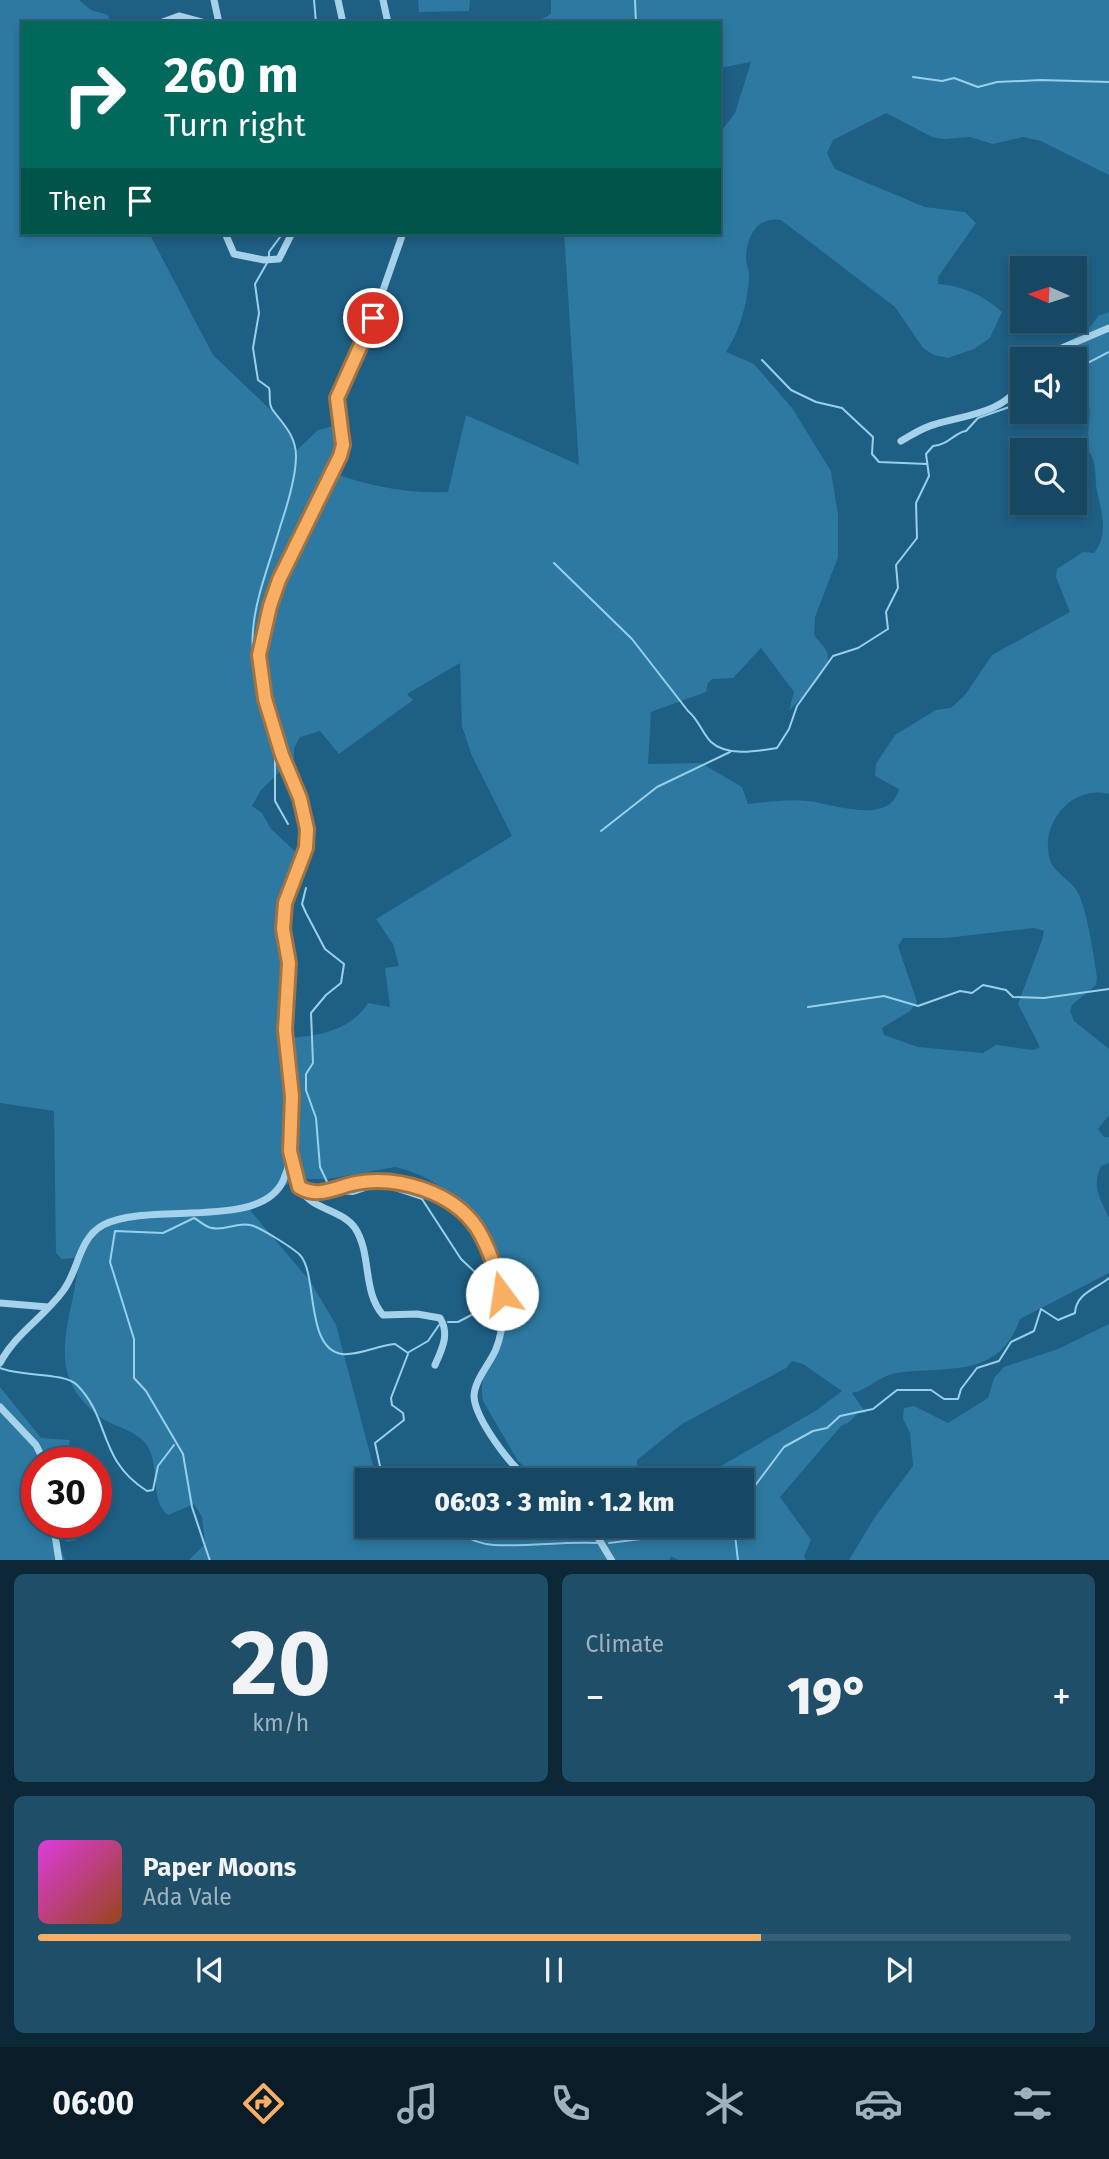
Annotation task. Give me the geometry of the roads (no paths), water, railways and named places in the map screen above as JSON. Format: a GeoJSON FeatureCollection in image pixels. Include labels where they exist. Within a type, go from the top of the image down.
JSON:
{"type":"FeatureCollection","features":[{"type":"Feature","properties":{"kind":"street"},"geometry":{"type":"LineString","coordinates":[[214,0],[219,21]]}},
{"type":"Feature","properties":{"kind":"street"},"geometry":{"type":"LineString","coordinates":[[338,0],[343,21]]}},
{"type":"Feature","properties":{"kind":"street"},"geometry":{"type":"LineString","coordinates":[[383,0],[387,21]]}},
{"type":"Feature","properties":{"kind":"street"},"geometry":{"type":"LineString","coordinates":[[165,21],[179,16],[198,21]]}},
{"type":"Feature","properties":{"kind":"street"},"geometry":{"type":"LineString","coordinates":[[226,235],[234,254],[270,261],[279,259],[291,235]]}},
{"type":"Feature","properties":{"kind":"street"},"geometry":{"type":"LineString","coordinates":[[0,1363],[9,1348],[69,1283],[93,1231],[130,1215],[227,1211],[257,1203],[271,1195],[284,1180],[290,1151],[292,1096],[285,1030],[290,975],[284,916],[307,840],[300,798],[282,755],[265,699],[259,668],[261,642],[279,580],[340,456],[343,445],[337,407],[339,390],[366,339],[402,235]]}},
{"type":"Feature","properties":{"kind":"street"},"geometry":{"type":"LineString","coordinates":[[1064,347],[1109,328]]}},
{"type":"Feature","properties":{"kind":"street"},"geometry":{"type":"LineString","coordinates":[[901,441],[931,425],[957,421],[1010,397]]}},
{"type":"Feature","properties":{"kind":"street"},"geometry":{"type":"LineString","coordinates":[[290,1151],[299,1187],[312,1202],[348,1220],[355,1228],[373,1295],[383,1315],[417,1314],[440,1318],[445,1326],[445,1337],[435,1364]]}},
{"type":"Feature","properties":{"kind":"street"},"geometry":{"type":"LineString","coordinates":[[299,1187],[317,1193],[354,1183],[404,1183],[457,1207],[476,1227],[492,1255],[502,1294],[502,1319],[498,1345],[477,1383],[474,1400],[495,1441],[517,1468]]}},
{"type":"Feature","properties":{"kind":"street"},"geometry":{"type":"LineString","coordinates":[[0,1303],[48,1307]]}},
{"type":"Feature","properties":{"kind":"street"},"geometry":{"type":"LineString","coordinates":[[0,1407],[37,1447]]}},
{"type":"Feature","properties":{"kind":"street"},"geometry":{"type":"LineString","coordinates":[[55,1538],[59,1560]]}},
{"type":"Feature","properties":{"kind":"street"},"geometry":{"type":"LineString","coordinates":[[598,1538],[612,1560]]}},
{"type":"Feature","properties":{"kind":"waterway"},"geometry":{"type":"LineString","coordinates":[[314,0],[316,21]]}},
{"type":"Feature","properties":{"kind":"waterway"},"geometry":{"type":"LineString","coordinates":[[635,0],[636,21]]}},
{"type":"Feature","properties":{"kind":"waterway"},"geometry":{"type":"LineString","coordinates":[[913,77],[942,81],[954,78],[978,87],[997,82],[1041,80],[1109,82]]}},
{"type":"Feature","properties":{"kind":"waterway"},"geometry":{"type":"LineString","coordinates":[[269,257],[269,252],[282,235]]}},
{"type":"Feature","properties":{"kind":"waterway"},"geometry":{"type":"LineString","coordinates":[[265,713],[253,659],[255,617],[291,490],[296,456],[291,436],[271,407],[269,388],[258,380],[253,348],[259,313],[255,284],[267,263]]}},
{"type":"Feature","properties":{"kind":"waterway"},"geometry":{"type":"LineString","coordinates":[[1087,363],[1109,352]]}},
{"type":"Feature","properties":{"kind":"waterway"},"geometry":{"type":"LineString","coordinates":[[762,360],[791,390],[816,402],[842,408],[873,437],[872,454],[879,462],[927,464]]}},
{"type":"Feature","properties":{"kind":"waterway"},"geometry":{"type":"LineString","coordinates":[[554,563],[632,639],[711,742],[725,750],[734,751],[777,748],[789,729],[797,706],[833,656],[858,648],[888,629],[886,612],[898,588],[896,565],[917,538],[916,503],[929,476],[926,454],[933,446],[966,431],[978,418],[1010,407]]}},
{"type":"Feature","properties":{"kind":"waterway"},"geometry":{"type":"LineString","coordinates":[[275,745],[275,801],[288,824]]}},
{"type":"Feature","properties":{"kind":"waterway"},"geometry":{"type":"LineString","coordinates":[[601,831],[657,787],[730,752]]}},
{"type":"Feature","properties":{"kind":"waterway"},"geometry":{"type":"LineString","coordinates":[[306,888],[302,904],[306,913],[325,949],[344,964],[341,983],[326,995],[311,1013],[313,1063],[306,1074],[306,1090],[316,1118],[320,1167],[329,1186]]}},
{"type":"Feature","properties":{"kind":"waterway"},"geometry":{"type":"LineString","coordinates":[[808,1007],[884,996],[918,1006],[960,991],[972,993],[983,985],[1006,990],[1013,997],[1044,998],[1109,989]]}},
{"type":"Feature","properties":{"kind":"waterway"},"geometry":{"type":"LineString","coordinates":[[337,1193],[353,1194],[380,1185],[422,1199],[461,1259],[477,1274],[482,1289],[479,1311],[458,1322],[448,1322]]}},
{"type":"Feature","properties":{"kind":"waterway"},"geometry":{"type":"LineString","coordinates":[[210,1560],[192,1507],[183,1454],[146,1391],[134,1378],[134,1339],[110,1262],[115,1231],[163,1233],[194,1218],[212,1228],[245,1224],[254,1226],[300,1255],[309,1278],[317,1325],[322,1339],[330,1349],[348,1354],[395,1344],[408,1353]]}},
{"type":"Feature","properties":{"kind":"waterway"},"geometry":{"type":"LineString","coordinates":[[754,1487],[784,1447],[813,1431],[827,1428],[840,1416],[873,1409],[897,1390],[931,1390],[944,1399],[958,1399],[961,1389],[977,1368],[999,1361],[1011,1342],[1034,1331],[1041,1309],[1058,1320],[1075,1313],[1083,1296],[1109,1278]]}},
{"type":"Feature","properties":{"kind":"waterway"},"geometry":{"type":"LineString","coordinates":[[409,1352],[428,1341],[439,1325]]}},
{"type":"Feature","properties":{"kind":"waterway"},"geometry":{"type":"LineString","coordinates":[[380,1468],[375,1443],[404,1420],[403,1413],[392,1405],[391,1398],[408,1354]]}},
{"type":"Feature","properties":{"kind":"waterway"},"geometry":{"type":"LineString","coordinates":[[0,1368],[62,1378],[77,1385],[95,1411],[120,1466],[147,1491],[153,1490],[158,1466],[174,1445]]}},
{"type":"Feature","properties":{"kind":"waterway"},"geometry":{"type":"LineString","coordinates":[[470,1538],[494,1545],[599,1543]]}},
{"type":"Feature","properties":{"kind":"waterway"},"geometry":{"type":"LineString","coordinates":[[609,1543],[649,1538]]}},
{"type":"Feature","properties":{"kind":"waterway"},"geometry":{"type":"LineString","coordinates":[[649,1538],[684,1538]]}},
{"type":"Feature","properties":{"kind":"waterway"},"geometry":{"type":"LineString","coordinates":[[735,1538],[738,1560]]}}]}
